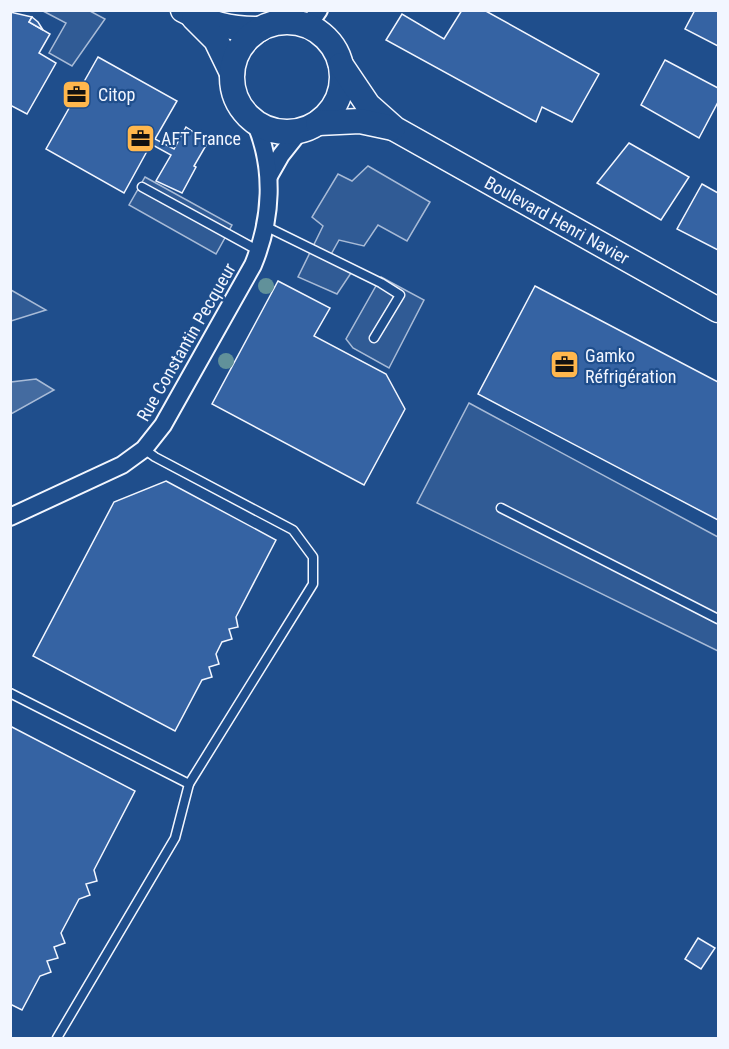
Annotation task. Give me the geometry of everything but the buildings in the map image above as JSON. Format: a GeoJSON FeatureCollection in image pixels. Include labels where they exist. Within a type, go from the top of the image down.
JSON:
{"type":"FeatureCollection","features":[{"type":"Feature","properties":{"kind":"main road"},"geometry":{"type":"LineString","coordinates":[[184,11],[218,25],[246,30],[314,18],[336,51],[341,65],[341,84],[331,110],[309,127],[277,131],[255,122],[240,106],[235,96],[232,73],[234,60],[240,47],[260,29]]}},
{"type":"Feature","properties":{"kind":"main road"},"geometry":{"type":"LineString","coordinates":[[184,11],[216,40],[232,73]]}},
{"type":"Feature","properties":{"kind":"main road","name":"Boulevard Henri Navier"},"geometry":{"type":"LineString","coordinates":[[341,65],[369,105],[395,129]]}},
{"type":"Feature","properties":{"kind":"main road","name":"Boulevard Henri Navier"},"geometry":{"type":"LineString","coordinates":[[309,127],[360,121],[395,129],[718,310]]}},
{"type":"Feature","properties":{"kind":"street","name":"Rue Constantin Pecqueur"},"geometry":{"type":"LineString","coordinates":[[10,517],[122,465],[144,449],[163,425],[253,265],[259,250],[265,226],[269,176],[261,136],[255,122]]}},
{"type":"Feature","properties":{"kind":"street","name":"Rue Constantin Pecqueur"},"geometry":{"type":"LineString","coordinates":[[269,176],[280,155],[309,127]]}},
{"type":"Feature","properties":{"kind":"lane"},"geometry":{"type":"LineString","coordinates":[[142,187],[259,250]]}},
{"type":"Feature","properties":{"kind":"lane"},"geometry":{"type":"LineString","coordinates":[[265,226],[381,283],[400,295],[375,338]]}},
{"type":"Feature","properties":{"kind":"lane"},"geometry":{"type":"LineString","coordinates":[[57,1038],[175,838],[189,784],[313,584],[313,557],[293,530],[144,449]]}},
{"type":"Feature","properties":{"kind":"lane"},"geometry":{"type":"LineString","coordinates":[[501,508],[718,619]]}},
{"type":"Feature","properties":{"kind":"lane"},"geometry":{"type":"LineString","coordinates":[[10,693],[189,784]]}},
{"type":"Feature","properties":{"kind":"shaded area"},"geometry":{"type":"Polygon","coordinates":[[[43,11],[90,11],[105,19],[72,66],[49,53],[66,23],[43,11]]]}},
{"type":"Feature","properties":{"kind":"shaded area"},"geometry":{"type":"Polygon","coordinates":[[[368,166],[430,202],[407,241],[378,225],[364,246],[339,240],[329,258],[353,270],[337,294],[298,277],[323,226],[312,217],[338,174],[352,181],[368,166]]]}},
{"type":"Feature","properties":{"kind":"shaded area"},"geometry":{"type":"Polygon","coordinates":[[[145,177],[232,225],[216,254],[129,205],[145,177]]]}},
{"type":"Feature","properties":{"kind":"shaded area"},"geometry":{"type":"Polygon","coordinates":[[[381,277],[424,300],[389,368],[353,348],[346,339],[381,277]]]}},
{"type":"Feature","properties":{"kind":"shaded area"},"geometry":{"type":"Polygon","coordinates":[[[11,290],[46,310],[11,321],[11,290]]]}},
{"type":"Feature","properties":{"kind":"shaded area"},"geometry":{"type":"Polygon","coordinates":[[[36,379],[54,390],[11,414],[11,382],[36,379]]]}},
{"type":"Feature","properties":{"kind":"shaded area"},"geometry":{"type":"Polygon","coordinates":[[[469,403],[718,537],[718,651],[417,503],[469,403]]]}},
{"type":"Feature","properties":{"kind":"place","name":"Citop"},"geometry":{"type":"Point","coordinates":[77,94]}},
{"type":"Feature","properties":{"kind":"place","name":"AFT France"},"geometry":{"type":"Point","coordinates":[140,138]}},
{"type":"Feature","properties":{"kind":"place","name":"Gamko Réfrigération"},"geometry":{"type":"Point","coordinates":[564,365]}}]}
